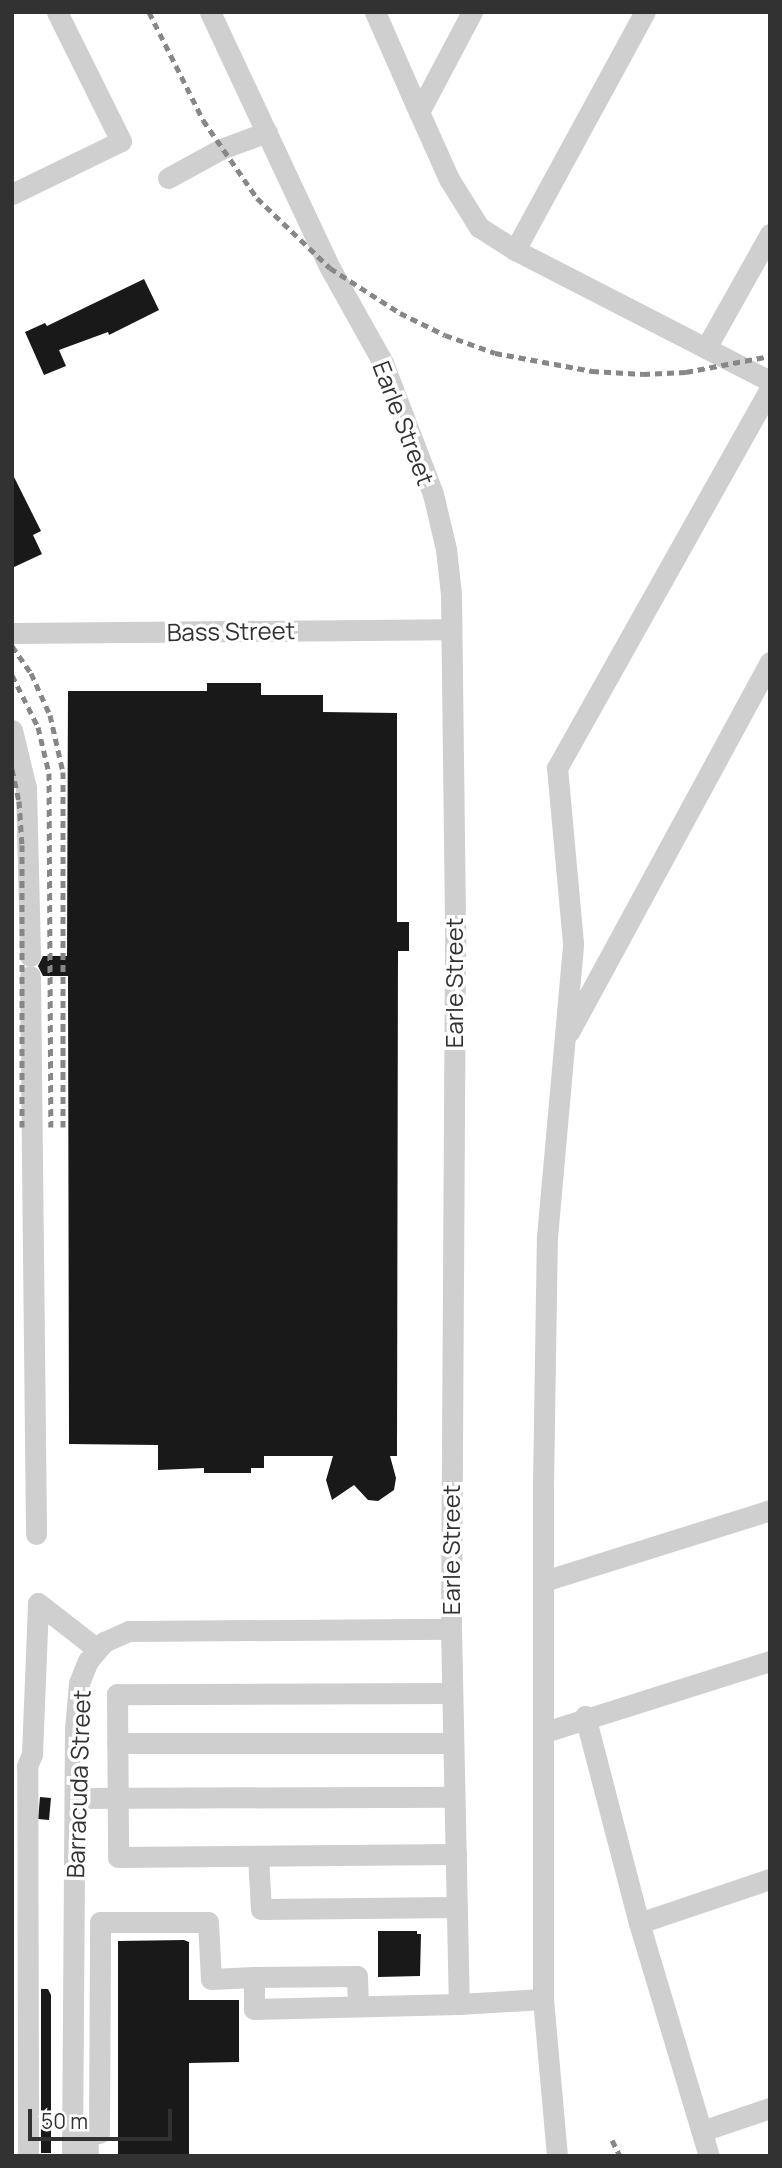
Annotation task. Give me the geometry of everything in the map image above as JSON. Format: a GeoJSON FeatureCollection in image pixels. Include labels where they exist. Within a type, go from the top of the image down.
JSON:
{"type":"FeatureCollection","features":[{"type":"Feature","properties":{"kind":"street"},"geometry":{"type":"LineString","coordinates":[[12,194],[121,141],[57,12]]}},
{"type":"Feature","properties":{"kind":"street","name":"Earle Street"},"geometry":{"type":"LineString","coordinates":[[210,12],[330,268],[383,363],[433,495],[446,549],[451,629],[455,946],[451,1629],[459,2004]]}},
{"type":"Feature","properties":{"kind":"street"},"geometry":{"type":"LineString","coordinates":[[374,12],[449,179],[479,227],[515,250],[770,380]]}},
{"type":"Feature","properties":{"kind":"street"},"geometry":{"type":"LineString","coordinates":[[419,112],[472,12]]}},
{"type":"Feature","properties":{"kind":"street"},"geometry":{"type":"LineString","coordinates":[[515,250],[645,12]]}},
{"type":"Feature","properties":{"kind":"street"},"geometry":{"type":"LineString","coordinates":[[168,178],[221,149],[267,132]]}},
{"type":"Feature","properties":{"kind":"street"},"geometry":{"type":"LineString","coordinates":[[706,348],[770,234]]}},
{"type":"Feature","properties":{"kind":"street"},"geometry":{"type":"LineString","coordinates":[[557,2156],[543,1999],[547,1237],[573,943],[557,768],[770,388]]}},
{"type":"Feature","properties":{"kind":"street","name":"Bass Street"},"geometry":{"type":"LineString","coordinates":[[12,633],[451,629]]}},
{"type":"Feature","properties":{"kind":"street"},"geometry":{"type":"LineString","coordinates":[[564,1040],[770,662]]}},
{"type":"Feature","properties":{"kind":"street"},"geometry":{"type":"LineString","coordinates":[[12,730],[26,788],[37,1534]]}},
{"type":"Feature","properties":{"kind":"street"},"geometry":{"type":"LineString","coordinates":[[544,1581],[770,1510]]}},
{"type":"Feature","properties":{"kind":"street"},"geometry":{"type":"LineString","coordinates":[[28,2156],[27,1766],[32,1755],[38,1603],[97,1649],[104,1642],[129,1631],[163,1629],[451,1629]]}},
{"type":"Feature","properties":{"kind":"street","name":"Barracuda Street"},"geometry":{"type":"LineString","coordinates":[[72,2156],[75,1798],[79,1683],[88,1661],[97,1649]]}},
{"type":"Feature","properties":{"kind":"street"},"geometry":{"type":"LineString","coordinates":[[545,1732],[585,1716],[770,1661]]}},
{"type":"Feature","properties":{"kind":"street"},"geometry":{"type":"LineString","coordinates":[[452,1693],[117,1694],[118,1857],[456,1854]]}},
{"type":"Feature","properties":{"kind":"street"},"geometry":{"type":"LineString","coordinates":[[585,1716],[639,1923],[709,2156]]}},
{"type":"Feature","properties":{"kind":"street"},"geometry":{"type":"LineString","coordinates":[[117,1743],[453,1743]]}},
{"type":"Feature","properties":{"kind":"street"},"geometry":{"type":"LineString","coordinates":[[75,1798],[454,1797]]}},
{"type":"Feature","properties":{"kind":"street"},"geometry":{"type":"LineString","coordinates":[[258,1856],[261,1909],[457,1907]]}},
{"type":"Feature","properties":{"kind":"street"},"geometry":{"type":"LineString","coordinates":[[639,1923],[770,1879]]}},
{"type":"Feature","properties":{"kind":"street"},"geometry":{"type":"LineString","coordinates":[[88,2156],[87,2133],[99,2133],[100,1922],[208,1922],[211,1979],[356,1976],[358,2006]]}},
{"type":"Feature","properties":{"kind":"street"},"geometry":{"type":"LineString","coordinates":[[254,1977],[254,2009],[543,1999]]}},
{"type":"Feature","properties":{"kind":"street"},"geometry":{"type":"LineString","coordinates":[[702,2131],[770,2108]]}},
{"type":"Feature","properties":{"kind":"building"},"geometry":{"type":"Polygon","coordinates":[[[144,279],[159,310],[109,335],[108,332],[59,350],[66,366],[44,375],[25,332],[45,323],[47,326],[144,279]]]}},
{"type":"Feature","properties":{"kind":"building"},"geometry":{"type":"Polygon","coordinates":[[[12,473],[41,531],[33,535],[42,554],[12,568],[12,473]]]}},
{"type":"Feature","properties":{"kind":"building"},"geometry":{"type":"Polygon","coordinates":[[[207,683],[261,683],[261,695],[323,695],[323,712],[397,713],[397,922],[409,922],[409,951],[398,951],[397,1456],[390,1456],[396,1478],[394,1490],[378,1501],[368,1500],[354,1485],[332,1500],[326,1480],[333,1456],[264,1456],[264,1468],[251,1468],[251,1473],[204,1473],[204,1468],[158,1470],[158,1445],[69,1444],[68,976],[43,976],[38,966],[43,956],[67,956],[68,691],[207,691],[207,683]]]}},
{"type":"Feature","properties":{"kind":"building"},"geometry":{"type":"Polygon","coordinates":[[[40,1797],[51,1798],[49,1820],[38,1819],[40,1797]]]}},
{"type":"Feature","properties":{"kind":"building"},"geometry":{"type":"Polygon","coordinates":[[[378,1931],[417,1931],[417,1934],[421,1934],[420,1976],[378,1977],[378,1931]]]}},
{"type":"Feature","properties":{"kind":"building"},"geometry":{"type":"Polygon","coordinates":[[[118,1941],[189,1942],[189,2000],[239,2000],[239,2062],[189,2063],[189,2156],[118,2156],[118,1941]]]}},
{"type":"Feature","properties":{"kind":"building"},"geometry":{"type":"Polygon","coordinates":[[[41,1989],[48,1989],[51,1995],[51,2153],[41,2153],[41,1989]]]}},
{"type":"Feature","properties":{"kind":"railway"},"geometry":{"type":"LineString","coordinates":[[149,12],[203,120],[257,198],[330,268],[400,313],[445,335],[495,353],[592,371],[643,374],[686,372],[770,356]]}},
{"type":"Feature","properties":{"kind":"railway"},"geometry":{"type":"LineString","coordinates":[[12,646],[31,673],[50,715],[63,772],[63,1127]]}},
{"type":"Feature","properties":{"kind":"railway"},"geometry":{"type":"LineString","coordinates":[[12,675],[38,727],[49,773],[51,1127]]}},
{"type":"Feature","properties":{"kind":"railway"},"geometry":{"type":"LineString","coordinates":[[12,769],[19,801],[22,845],[22,1127]]}},
{"type":"Feature","properties":{"kind":"railway"},"geometry":{"type":"LineString","coordinates":[[612,2140],[620,2156]]}}]}
